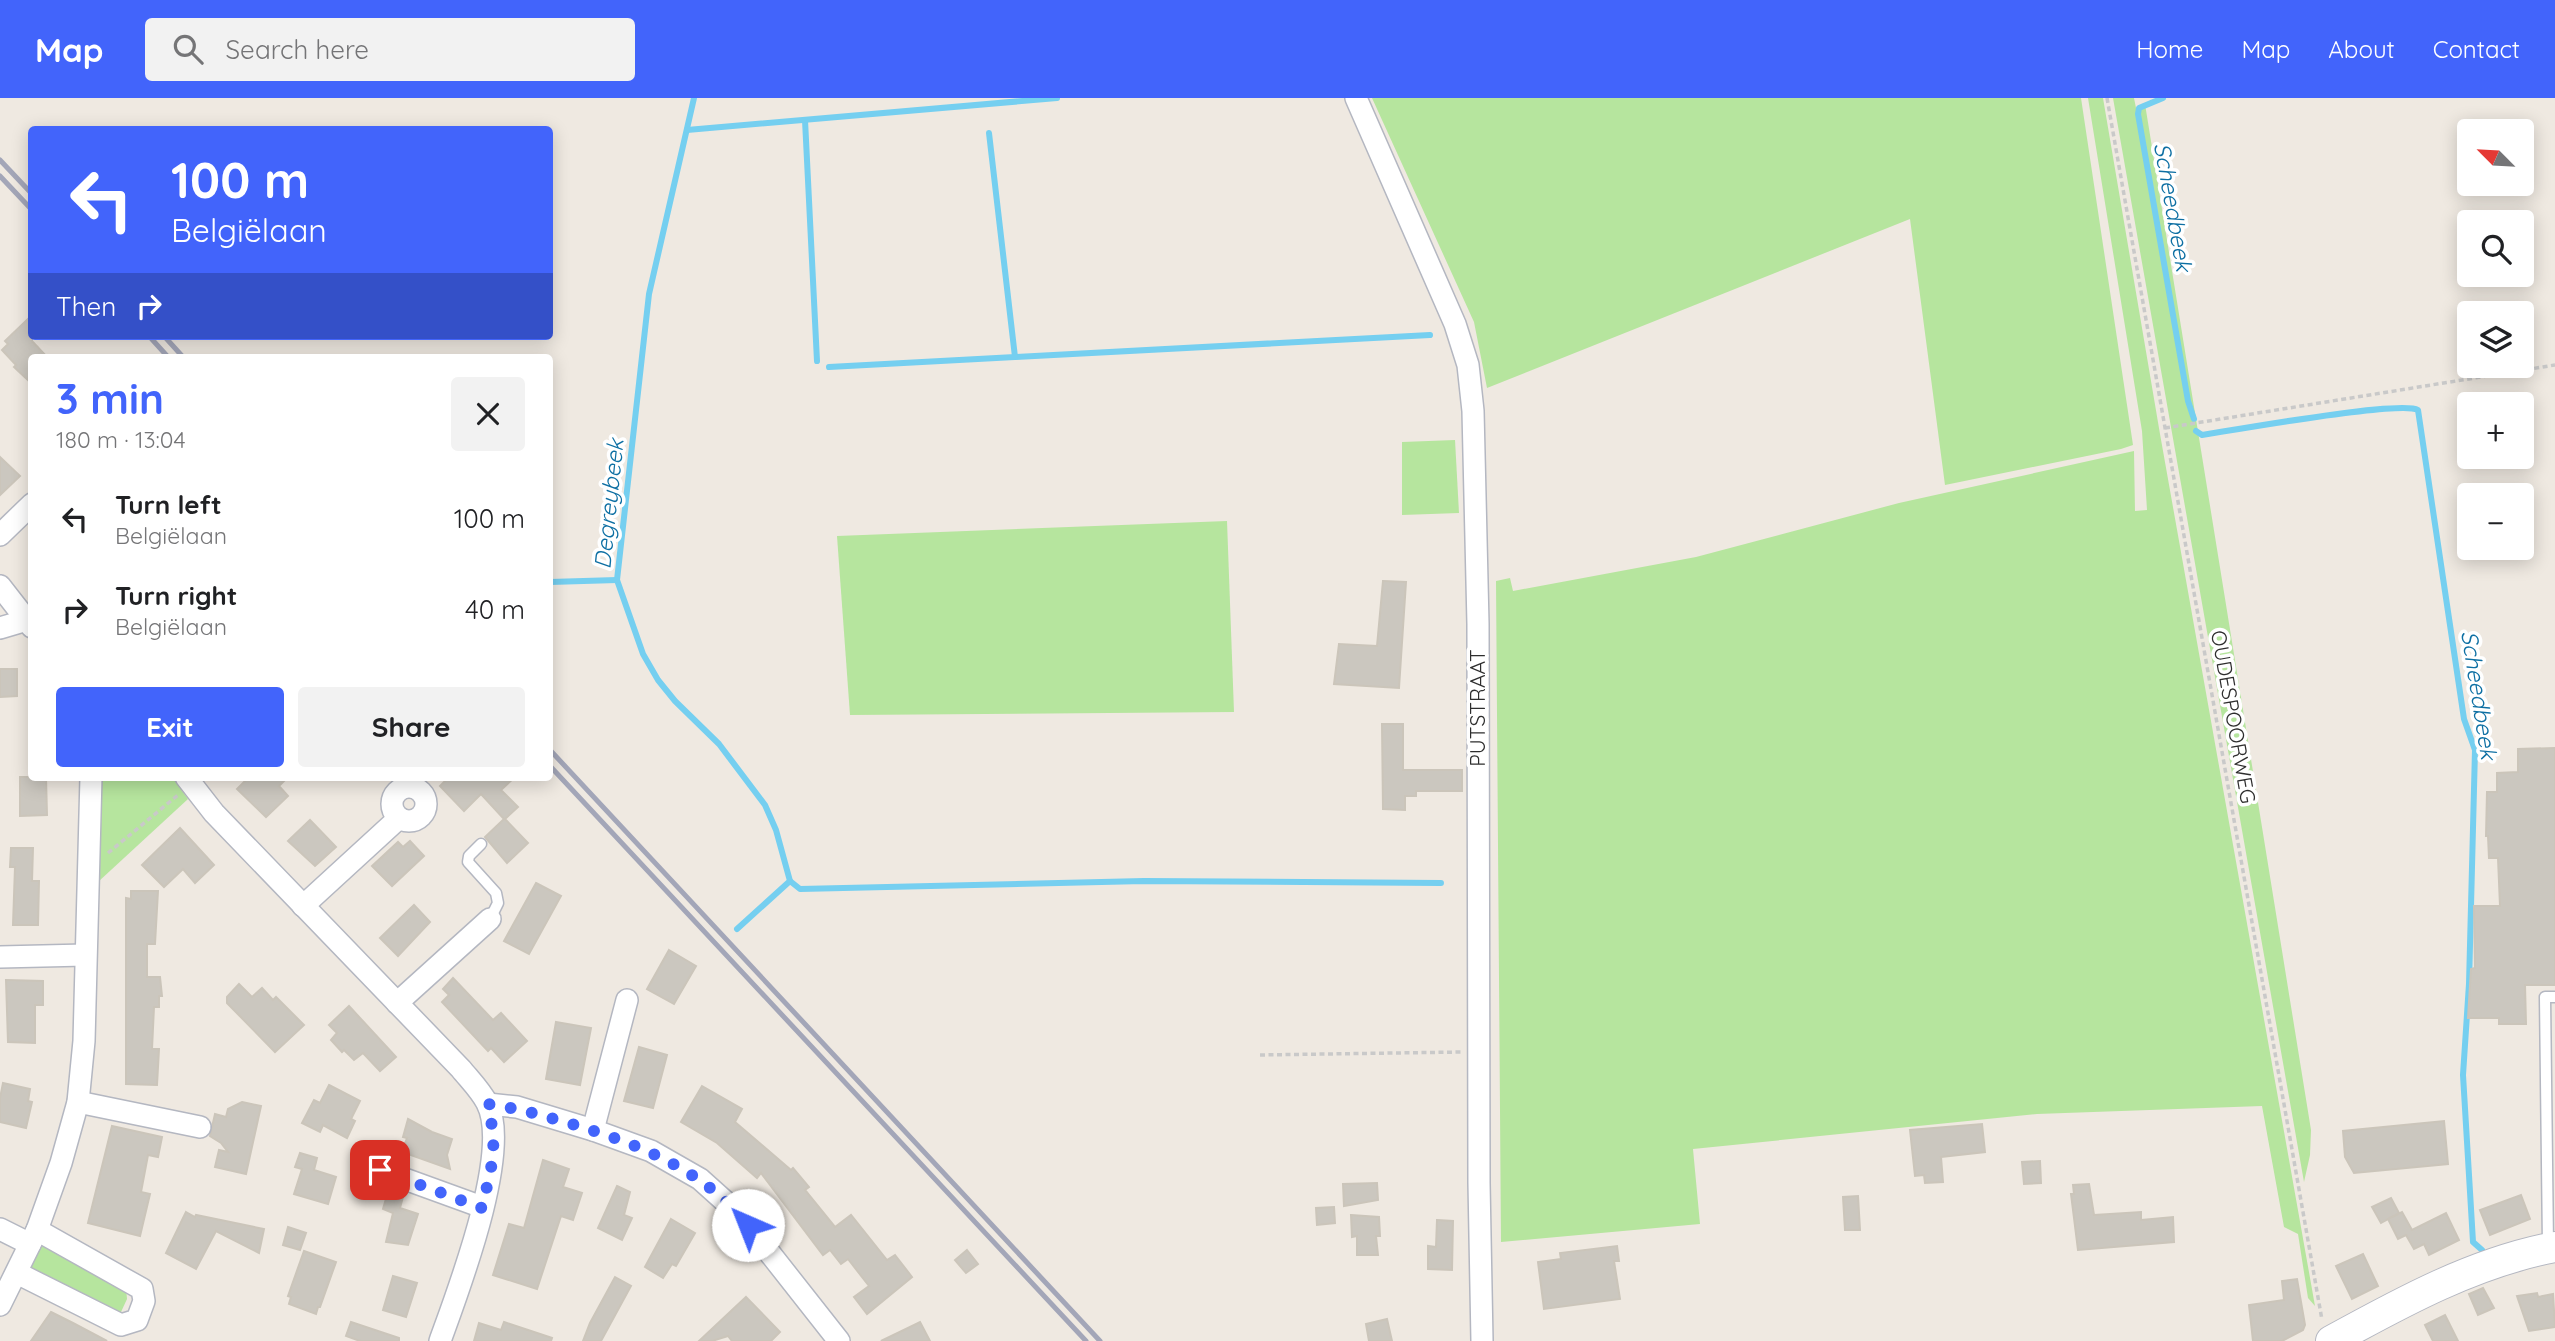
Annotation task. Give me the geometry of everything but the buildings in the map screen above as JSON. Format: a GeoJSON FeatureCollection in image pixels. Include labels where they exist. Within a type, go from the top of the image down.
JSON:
{"type":"FeatureCollection","features":[{"type":"Feature","properties":{"kind":"street","name":"PUTSTRAAT"},"geometry":{"type":"LineString","coordinates":[[1356,98],[1455,324],[1468,365],[1473,411],[1478,624],[1482,1341]]}},
{"type":"Feature","properties":{"kind":"street"},"geometry":{"type":"LineString","coordinates":[[0,535],[28,508]]}},
{"type":"Feature","properties":{"kind":"street"},"geometry":{"type":"LineString","coordinates":[[0,586],[28,623]]}},
{"type":"Feature","properties":{"kind":"street"},"geometry":{"type":"LineString","coordinates":[[0,628],[28,624]]}},
{"type":"Feature","properties":{"kind":"street"},"geometry":{"type":"LineString","coordinates":[[0,1305],[33,1237],[61,1163],[78,1102],[83,1041],[86,868],[91,781]]}},
{"type":"Feature","properties":{"kind":"street"},"geometry":{"type":"LineString","coordinates":[[189,781],[214,813],[461,1069],[488,1104],[494,1138],[491,1169],[460,1285],[440,1341]]}},
{"type":"Feature","properties":{"kind":"street"},"geometry":{"type":"LineString","coordinates":[[303,906],[399,818]]}},
{"type":"Feature","properties":{"kind":"street"},"geometry":{"type":"LineString","coordinates":[[397,1003],[490,919]]}},
{"type":"Feature","properties":{"kind":"street"},"geometry":{"type":"LineString","coordinates":[[0,957],[85,955]]}},
{"type":"Feature","properties":{"kind":"street"},"geometry":{"type":"LineString","coordinates":[[593,1130],[627,1000]]}},
{"type":"Feature","properties":{"kind":"street"},"geometry":{"type":"LineString","coordinates":[[78,1102],[200,1127]]}},
{"type":"Feature","properties":{"kind":"street"},"geometry":{"type":"LineString","coordinates":[[488,1104],[517,1107],[593,1130],[650,1151],[700,1179],[739,1214],[839,1341]]}},
{"type":"Feature","properties":{"kind":"street"},"geometry":{"type":"LineString","coordinates":[[380,1170],[482,1208]]}},
{"type":"Feature","properties":{"kind":"street"},"geometry":{"type":"LineString","coordinates":[[0,1229],[33,1237],[142,1289],[144,1301],[136,1320],[121,1325],[17,1273]]}},
{"type":"Feature","properties":{"kind":"street"},"geometry":{"type":"LineString","coordinates":[[2328,1334],[2450,1280],[2497,1262],[2551,1248]]}},
{"type":"Feature","properties":{"kind":"lane"},"geometry":{"type":"LineString","coordinates":[[481,844],[469,856],[468,862],[496,893],[498,903],[490,919]]}},
{"type":"Feature","properties":{"kind":"lane"},"geometry":{"type":"LineString","coordinates":[[2551,1248],[2544,997],[2555,997]]}},
{"type":"Feature","properties":{"kind":"path","name":"OUDESPOORWEG"},"geometry":{"type":"LineString","coordinates":[[2107,98],[2328,1334]]}},
{"type":"Feature","properties":{"kind":"path"},"geometry":{"type":"LineString","coordinates":[[2165,428],[2555,365]]}},
{"type":"Feature","properties":{"kind":"path"},"geometry":{"type":"LineString","coordinates":[[86,868],[105,855],[187,781]]}},
{"type":"Feature","properties":{"kind":"path"},"geometry":{"type":"LineString","coordinates":[[1260,1055],[1479,1052]]}},
{"type":"Feature","properties":{"kind":"green space"},"geometry":{"type":"Polygon","coordinates":[[[1372,98],[2081,98],[2133,445],[1945,485],[1910,219],[1487,388],[1474,322],[1372,98]]]}},
{"type":"Feature","properties":{"kind":"green space"},"geometry":{"type":"Polygon","coordinates":[[[2088,98],[2103,98],[2315,1306],[2308,1298],[2298,1234],[2284,1227],[2262,1106],[2037,1114],[1693,1149],[1700,1224],[1501,1242],[1496,581],[1510,578],[1513,591],[1696,557],[1899,503],[2134,451],[2135,511],[2147,510],[2142,431],[2088,98]]]}},
{"type":"Feature","properties":{"kind":"green space"},"geometry":{"type":"Polygon","coordinates":[[[2113,98],[2134,98],[2136,108],[2145,104],[2311,1130],[2310,1155],[2304,1182],[2113,98]]]}},
{"type":"Feature","properties":{"kind":"green space"},"geometry":{"type":"Polygon","coordinates":[[[1455,440],[1459,513],[1402,515],[1402,442],[1455,440]]]}},
{"type":"Feature","properties":{"kind":"green space"},"geometry":{"type":"Polygon","coordinates":[[[1227,521],[1234,712],[850,715],[837,536],[1227,521]]]}},
{"type":"Feature","properties":{"kind":"green space"},"geometry":{"type":"Polygon","coordinates":[[[99,781],[175,781],[188,799],[98,882],[99,781]]]}},
{"type":"Feature","properties":{"kind":"green space"},"geometry":{"type":"Polygon","coordinates":[[[44,1246],[126,1288],[127,1299],[121,1312],[111,1315],[28,1273],[37,1247],[44,1246]]]}},
{"type":"Feature","properties":{"kind":"waterway","name":"Degreybeek"},"geometry":{"type":"LineString","coordinates":[[694,98],[649,294],[617,580],[643,654],[658,680],[675,701],[719,744],[765,805],[776,830],[790,881],[737,929]]}},
{"type":"Feature","properties":{"kind":"waterway"},"geometry":{"type":"LineString","coordinates":[[687,130],[1057,98]]}},
{"type":"Feature","properties":{"kind":"waterway","name":"Scheedbeek"},"geometry":{"type":"LineString","coordinates":[[2163,98],[2139,108],[2138,114],[2188,401],[2194,419]]}},
{"type":"Feature","properties":{"kind":"waterway"},"geometry":{"type":"LineString","coordinates":[[805,120],[817,361]]}},
{"type":"Feature","properties":{"kind":"waterway"},"geometry":{"type":"LineString","coordinates":[[829,367],[1015,357],[989,133]]}},
{"type":"Feature","properties":{"kind":"waterway"},"geometry":{"type":"LineString","coordinates":[[1015,357],[1430,335]]}},
{"type":"Feature","properties":{"kind":"waterway","name":"Scheedbeek"},"geometry":{"type":"LineString","coordinates":[[2196,431],[2202,435],[2351,412],[2405,408],[2418,410],[2464,719],[2475,750],[2469,984],[2463,1075],[2473,1242],[2482,1250]]}},
{"type":"Feature","properties":{"kind":"waterway"},"geometry":{"type":"LineString","coordinates":[[553,582],[617,580]]}},
{"type":"Feature","properties":{"kind":"waterway"},"geometry":{"type":"LineString","coordinates":[[790,881],[800,889],[1144,881],[1441,883]]}},
{"type":"Feature","properties":{"kind":"railway"},"geometry":{"type":"LineString","coordinates":[[0,160],[28,190]]}},
{"type":"Feature","properties":{"kind":"railway"},"geometry":{"type":"LineString","coordinates":[[0,176],[28,206]]}},
{"type":"Feature","properties":{"kind":"railway"},"geometry":{"type":"LineString","coordinates":[[153,340],[165,354]]}},
{"type":"Feature","properties":{"kind":"railway"},"geometry":{"type":"LineString","coordinates":[[168,340],[180,354]]}},
{"type":"Feature","properties":{"kind":"railway"},"geometry":{"type":"LineString","coordinates":[[553,753],[1100,1341]]}},
{"type":"Feature","properties":{"kind":"railway"},"geometry":{"type":"LineString","coordinates":[[553,769],[1086,1341]]}},
{"type":"Feature","properties":{"kind":"route"},"geometry":{"type":"LineString","coordinates":[[380,1170],[482,1208],[491,1169],[494,1138],[488,1104],[517,1107],[650,1151],[700,1179],[748,1225]]}}]}
